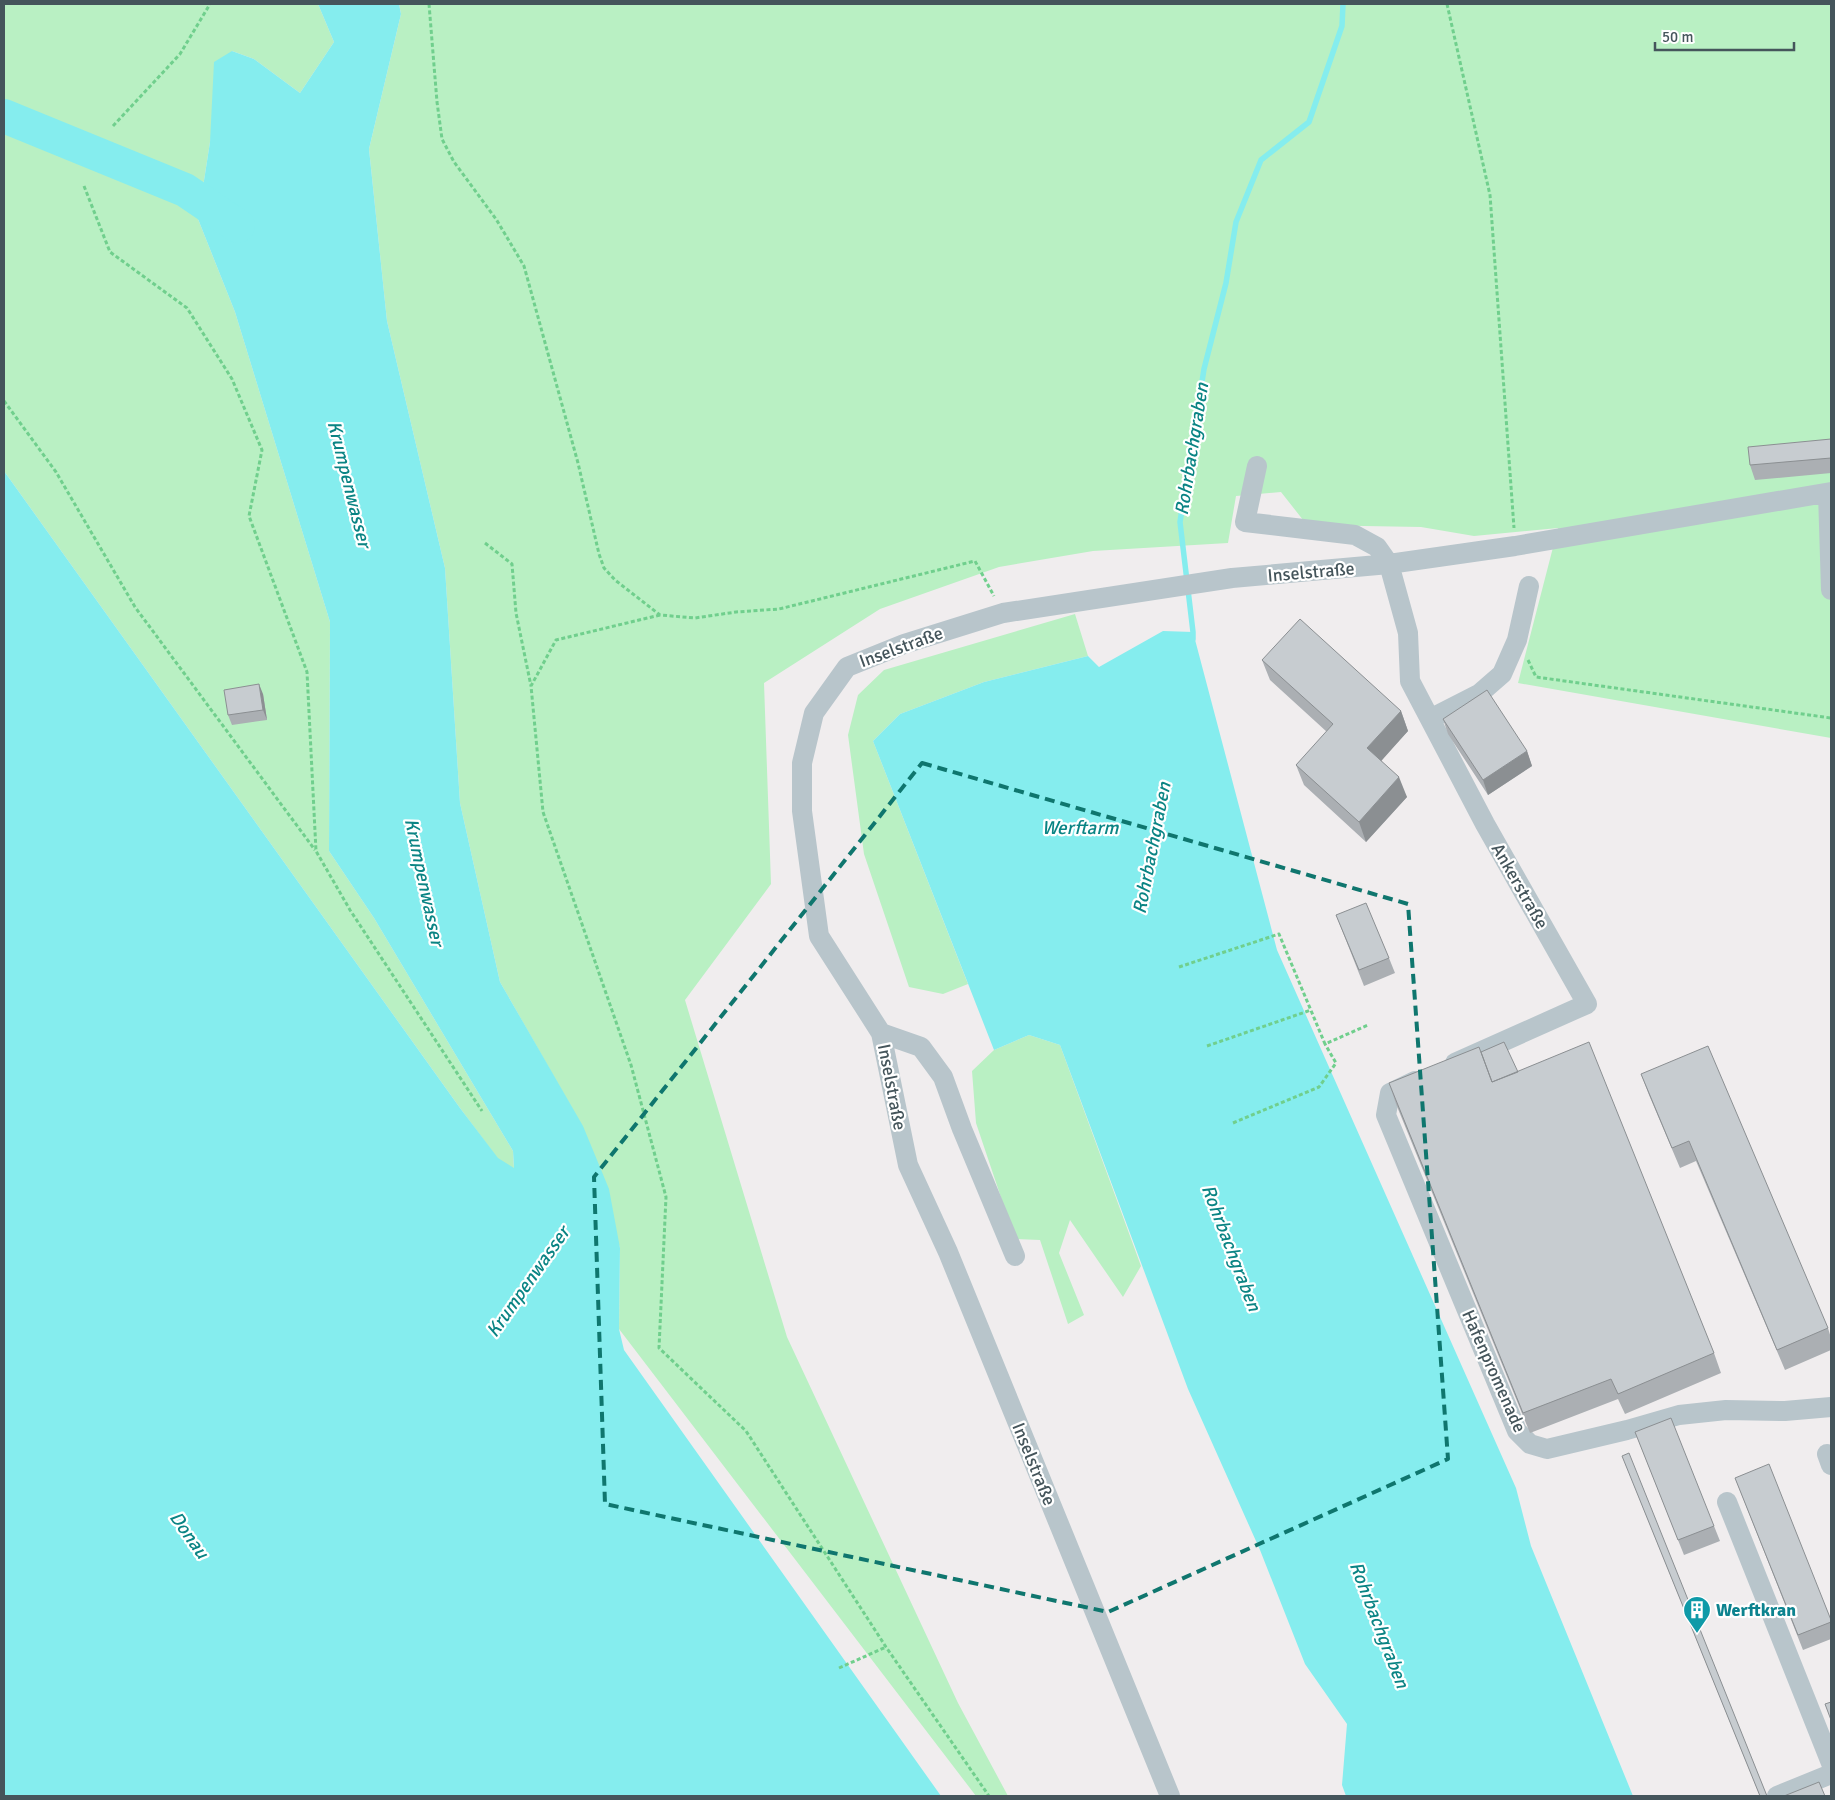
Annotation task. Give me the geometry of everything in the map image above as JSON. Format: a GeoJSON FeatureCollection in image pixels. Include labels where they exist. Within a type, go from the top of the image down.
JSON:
{"type":"FeatureCollection","features":[{"type":"Feature","properties":{"kind":"street"},"geometry":{"type":"LineString","coordinates":[[1258,466],[1245,522],[1355,535],[1377,548],[1389,564]]}},
{"type":"Feature","properties":{"kind":"street","name":"Inselstraße"},"geometry":{"type":"LineString","coordinates":[[1170,1796],[948,1252],[908,1165],[882,1033],[819,936],[802,811],[802,763],[814,713],[847,667],[904,644],[1003,612],[1232,578],[1389,564],[1515,546],[1830,493]]}},
{"type":"Feature","properties":{"kind":"street"},"geometry":{"type":"LineString","coordinates":[[1830,493],[1831,590]]}},
{"type":"Feature","properties":{"kind":"street","name":"Ankerstraße"},"geometry":{"type":"LineString","coordinates":[[1389,564],[1408,633],[1410,680],[1485,824],[1587,1004],[1390,1093]]}},
{"type":"Feature","properties":{"kind":"street"},"geometry":{"type":"LineString","coordinates":[[1430,719],[1479,694],[1502,674],[1518,640],[1530,586]]}},
{"type":"Feature","properties":{"kind":"street"},"geometry":{"type":"LineString","coordinates":[[882,1033],[921,1047],[943,1077],[962,1129],[1015,1256]]}},
{"type":"Feature","properties":{"kind":"street","name":"Hafenpromenade"},"geometry":{"type":"LineString","coordinates":[[1390,1093],[1386,1115],[1517,1431],[1530,1444],[1547,1449],[1627,1430],[1679,1415],[1726,1410],[1784,1411],[1831,1406]]}},
{"type":"Feature","properties":{"kind":"street"},"geometry":{"type":"LineString","coordinates":[[1727,1502],[1831,1763]]}},
{"type":"Feature","properties":{"kind":"street"},"geometry":{"type":"LineString","coordinates":[[1777,1796],[1831,1774]]}},
{"type":"Feature","properties":{"kind":"path"},"geometry":{"type":"LineString","coordinates":[[113,126],[180,54],[210,4]]}},
{"type":"Feature","properties":{"kind":"path"},"geometry":{"type":"LineString","coordinates":[[429,4],[442,139],[454,162],[496,219],[524,266],[578,463],[604,568],[660,616]]}},
{"type":"Feature","properties":{"kind":"path"},"geometry":{"type":"LineString","coordinates":[[1447,4],[1490,195],[1515,546]]}},
{"type":"Feature","properties":{"kind":"path"},"geometry":{"type":"LineString","coordinates":[[84,186],[110,252],[187,308],[232,380],[262,450],[250,516],[307,672],[316,851]]}},
{"type":"Feature","properties":{"kind":"path"},"geometry":{"type":"LineString","coordinates":[[4,401],[56,472],[136,607],[316,851],[350,910],[482,1111]]}},
{"type":"Feature","properties":{"kind":"path"},"geometry":{"type":"LineString","coordinates":[[484,543],[512,564],[516,613],[531,686],[543,812],[630,1065],[666,1198],[659,1348],[746,1432],[886,1647],[989,1796]]}},
{"type":"Feature","properties":{"kind":"path"},"geometry":{"type":"LineString","coordinates":[[531,686],[556,640],[660,616],[695,618],[736,612],[779,609],[975,562],[1003,612]]}},
{"type":"Feature","properties":{"kind":"path"},"geometry":{"type":"LineString","coordinates":[[1518,640],[1536,677],[1831,718]]}},
{"type":"Feature","properties":{"kind":"path"},"geometry":{"type":"LineString","coordinates":[[1179,967],[1279,934],[1325,1044],[1336,1063],[1319,1087],[1233,1123]]}},
{"type":"Feature","properties":{"kind":"path"},"geometry":{"type":"LineString","coordinates":[[1207,1046],[1311,1010]]}},
{"type":"Feature","properties":{"kind":"path"},"geometry":{"type":"LineString","coordinates":[[1325,1044],[1368,1025]]}},
{"type":"Feature","properties":{"kind":"path"},"geometry":{"type":"LineString","coordinates":[[839,1668],[886,1647]]}},
{"type":"Feature","properties":{"kind":"highlighted area"},"geometry":{"type":"Polygon","coordinates":[[[922,763],[1408,904],[1448,1459],[1108,1612],[605,1504],[594,1177],[922,763]]]}},
{"type":"Feature","properties":{"kind":"green space"},"geometry":{"type":"Polygon","coordinates":[[[4,4],[318,4],[334,42],[300,93],[254,59],[232,51],[210,142],[198,219],[235,312],[330,622],[329,851],[374,918],[513,1151],[514,1169],[498,1159],[460,1108],[4,471],[4,4]]]}},
{"type":"Feature","properties":{"kind":"green space"},"geometry":{"type":"Polygon","coordinates":[[[399,4],[1831,4],[1831,738],[1518,683],[1558,528],[1474,536],[1421,527],[1307,525],[1281,492],[1236,496],[1228,543],[1093,551],[999,567],[880,609],[764,683],[771,884],[685,1000],[787,1337],[958,1703],[1008,1796],[976,1796],[619,1329],[620,1248],[581,1124],[500,982],[460,803],[445,568],[387,321],[369,149],[401,14],[399,4]]]}},
{"type":"Feature","properties":{"kind":"green space"},"geometry":{"type":"Polygon","coordinates":[[[1075,614],[1088,656],[984,682],[900,714],[873,741],[968,984],[943,994],[909,987],[864,854],[848,735],[858,695],[884,670],[1075,614]]]}},
{"type":"Feature","properties":{"kind":"green space"},"geometry":{"type":"Polygon","coordinates":[[[1029,1035],[1060,1045],[1141,1266],[1123,1297],[1070,1220],[1059,1253],[1084,1315],[1068,1324],[1040,1240],[1015,1239],[976,1123],[972,1071],[994,1050],[1029,1035]]]}},
{"type":"Feature","properties":{"kind":"water"},"geometry":{"type":"Polygon","coordinates":[[[318,4],[399,4],[401,14],[369,149],[387,321],[445,568],[460,803],[500,982],[583,1126],[609,1189],[620,1248],[619,1329],[624,1350],[941,1796],[4,1796],[4,471],[460,1108],[498,1158],[514,1168],[513,1151],[374,918],[329,851],[330,622],[235,312],[198,219],[210,142],[214,62],[232,51],[254,59],[300,93],[334,42],[318,4]]]}},
{"type":"Feature","properties":{"kind":"water","name":"Werftarm"},"geometry":{"type":"Polygon","coordinates":[[[1163,631],[1193,632],[1277,950],[1516,1488],[1531,1546],[1633,1796],[1346,1796],[1342,1785],[1347,1724],[1305,1664],[1260,1550],[1188,1389],[1060,1045],[1029,1035],[994,1050],[873,741],[900,714],[984,682],[1088,656],[1099,667],[1163,631]]]}},
{"type":"Feature","properties":{"kind":"building"},"geometry":{"type":"Polygon","coordinates":[[[1831,439],[1831,458],[1750,465],[1748,447],[1831,439]]]}},
{"type":"Feature","properties":{"kind":"building"},"geometry":{"type":"Polygon","coordinates":[[[1300,619],[1401,711],[1367,748],[1399,777],[1359,822],[1296,765],[1333,724],[1262,660],[1300,619]]]}},
{"type":"Feature","properties":{"kind":"building"},"geometry":{"type":"Polygon","coordinates":[[[259,684],[263,710],[228,715],[224,690],[259,684]]]}},
{"type":"Feature","properties":{"kind":"building"},"geometry":{"type":"Polygon","coordinates":[[[1487,690],[1527,751],[1483,780],[1443,719],[1487,690]]]}},
{"type":"Feature","properties":{"kind":"building"},"geometry":{"type":"Polygon","coordinates":[[[1366,903],[1389,958],[1359,970],[1336,915],[1366,903]]]}},
{"type":"Feature","properties":{"kind":"building"},"geometry":{"type":"Polygon","coordinates":[[[1504,1042],[1518,1072],[1492,1082],[1481,1052],[1504,1042]]]}},
{"type":"Feature","properties":{"kind":"building"},"geometry":{"type":"Polygon","coordinates":[[[1589,1042],[1714,1353],[1618,1394],[1611,1379],[1523,1413],[1389,1083],[1479,1047],[1492,1082],[1589,1042]]]}},
{"type":"Feature","properties":{"kind":"building"},"geometry":{"type":"Polygon","coordinates":[[[1708,1046],[1828,1328],[1777,1350],[1689,1141],[1672,1148],[1641,1074],[1708,1046]]]}},
{"type":"Feature","properties":{"kind":"building"},"geometry":{"type":"Polygon","coordinates":[[[1671,1418],[1714,1526],[1678,1540],[1635,1432],[1671,1418]]]}},
{"type":"Feature","properties":{"kind":"building","name":"Werftkran"},"geometry":{"type":"Polygon","coordinates":[[[1629,1453],[1767,1796],[1760,1796],[1622,1456],[1629,1453]]]}},
{"type":"Feature","properties":{"kind":"building"},"geometry":{"type":"Polygon","coordinates":[[[1769,1464],[1831,1620],[1831,1622],[1798,1635],[1735,1478],[1769,1464]]]}},
{"type":"Feature","properties":{"kind":"building"},"geometry":{"type":"Polygon","coordinates":[[[1831,1702],[1831,1720],[1825,1704],[1831,1702]]]}},
{"type":"Feature","properties":{"kind":"building"},"geometry":{"type":"Polygon","coordinates":[[[1819,1782],[1825,1796],[1784,1796],[1819,1782]]]}},
{"type":"Feature","properties":{"kind":"waterway","name":"Rohrbachgraben"},"geometry":{"type":"LineString","coordinates":[[1193,639],[1180,522],[1204,369],[1226,283],[1236,222],[1261,160],[1309,122],[1342,26],[1343,4]]}},
{"type":"Feature","properties":{"kind":"waterway"},"geometry":{"type":"LineString","coordinates":[[4,116],[185,190],[238,226]]}},
{"type":"Feature","properties":{"kind":"place","name":"Werftkran"},"geometry":{"type":"Point","coordinates":[1697,1634]}},
{"type":"Feature","properties":{"kind":"water label","name":"Krumpenwasser"},"geometry":{"type":"Point","coordinates":[349,484]}},
{"type":"Feature","properties":{"kind":"water label","name":"Krumpenwasser"},"geometry":{"type":"Point","coordinates":[424,882]}},
{"type":"Feature","properties":{"kind":"water label","name":"Krumpenwasser"},"geometry":{"type":"Point","coordinates":[528,1282]}},
{"type":"Feature","properties":{"kind":"water label","name":"Donau"},"geometry":{"type":"Point","coordinates":[189,1535]}}]}
